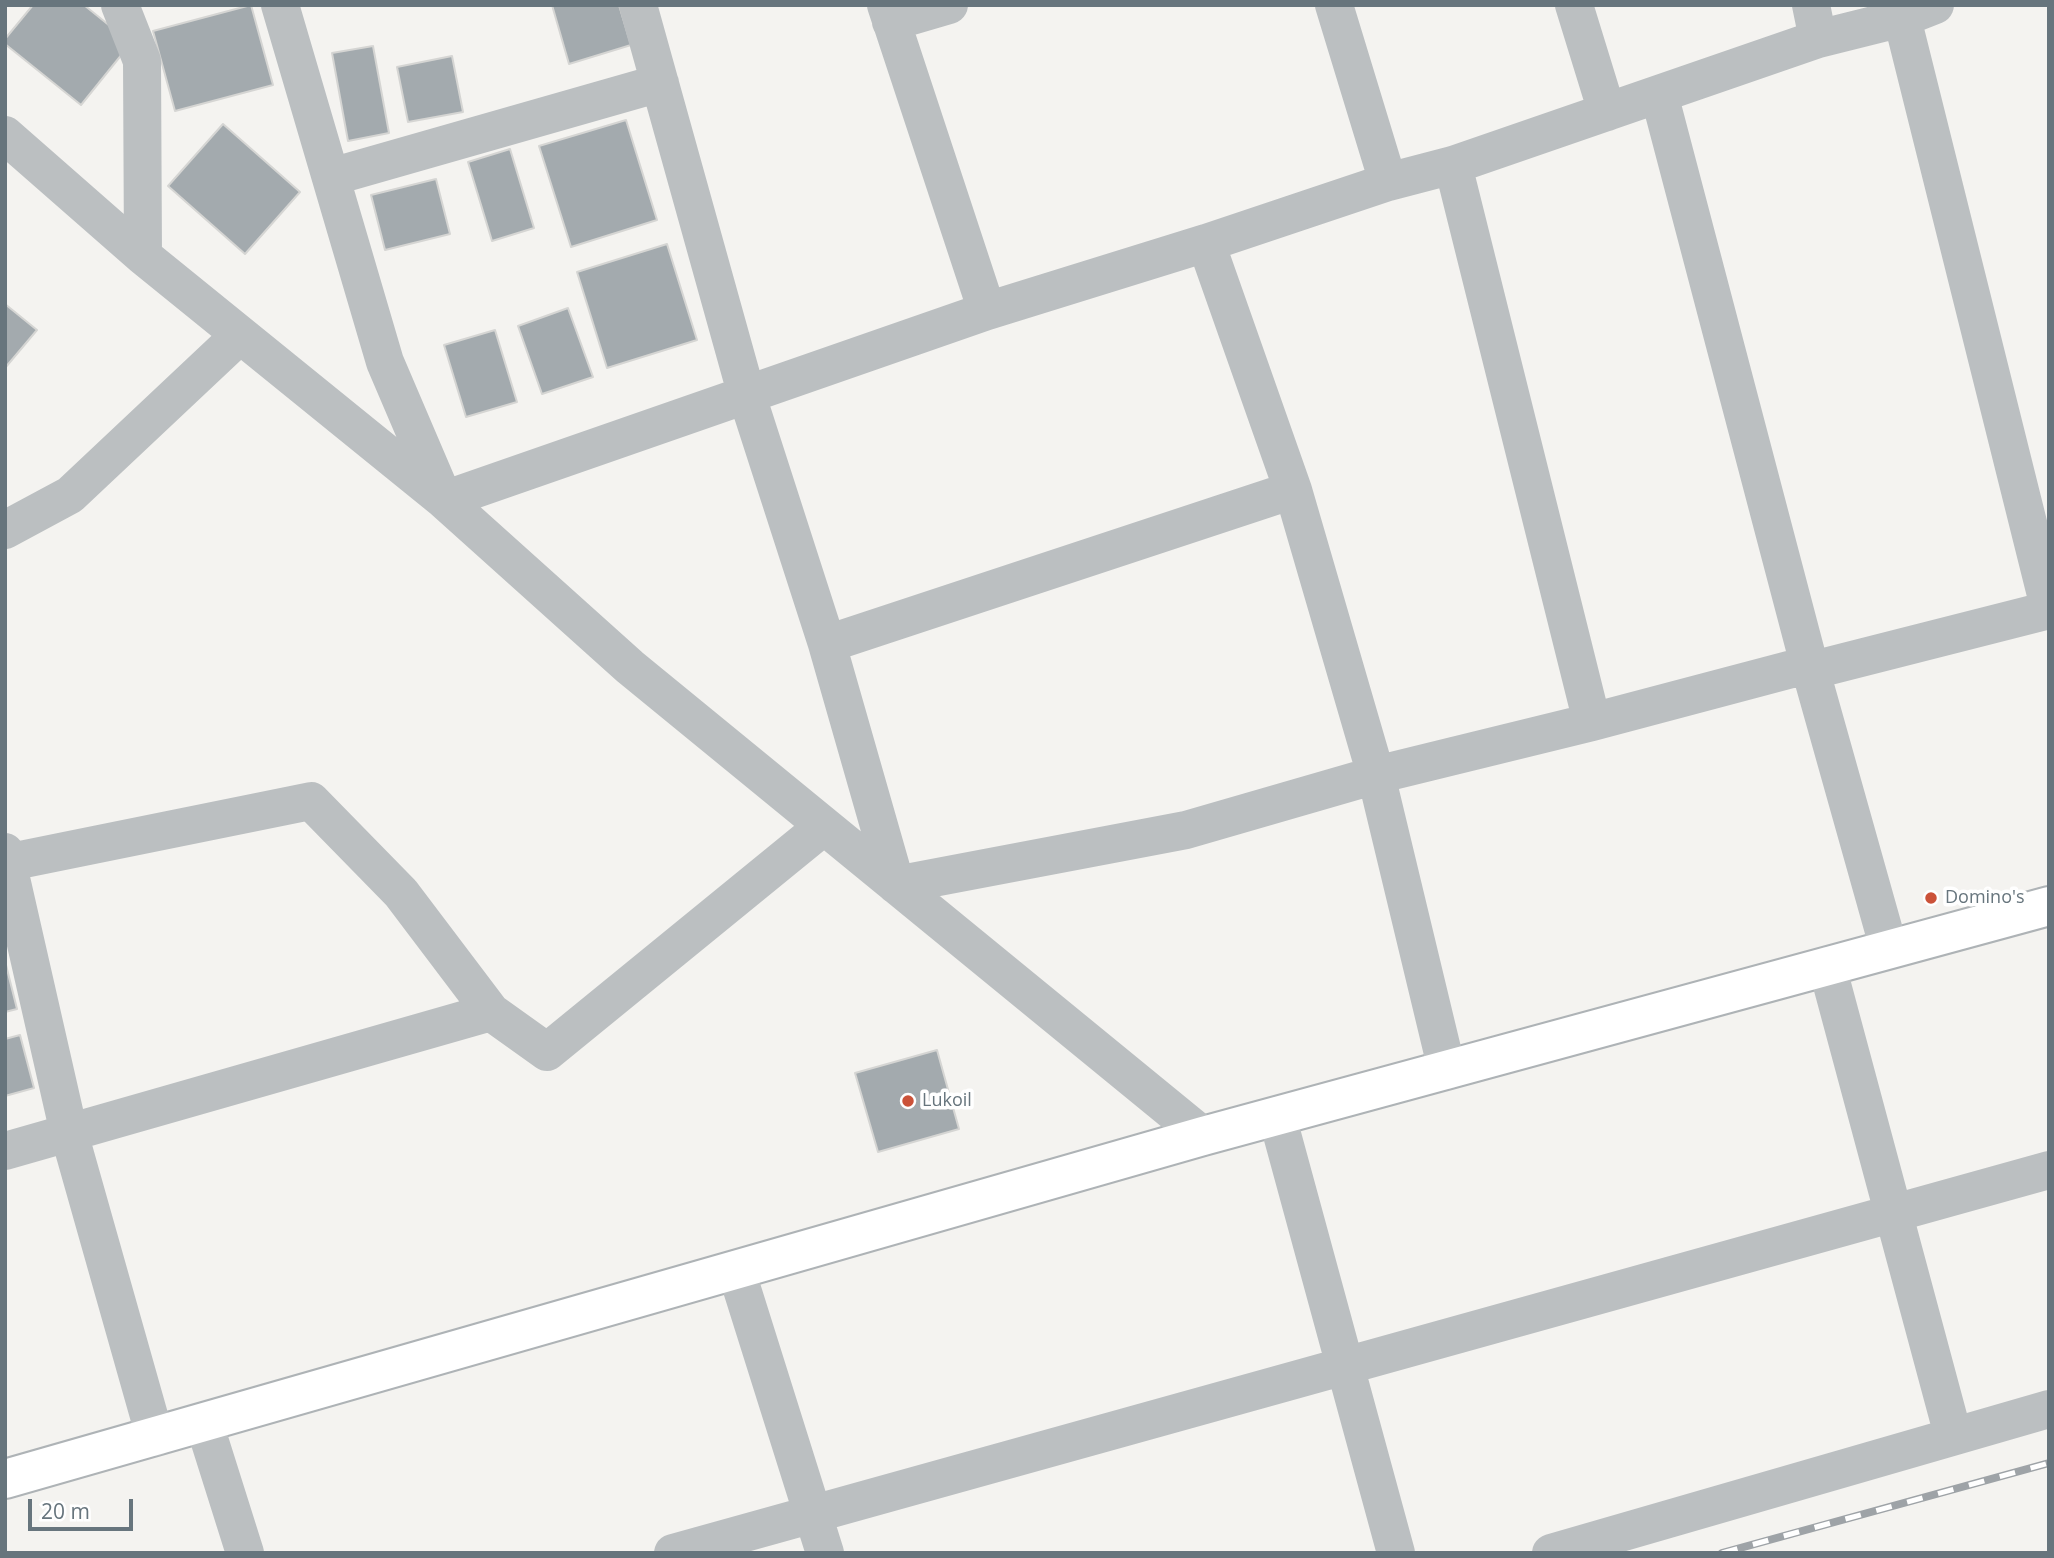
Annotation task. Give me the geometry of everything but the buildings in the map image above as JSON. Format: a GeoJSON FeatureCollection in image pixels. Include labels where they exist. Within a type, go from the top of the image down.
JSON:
{"type":"FeatureCollection","features":[{"type":"Feature","properties":{"kind":"street"},"geometry":{"type":"LineString","coordinates":[[120,5],[142,61],[143,257]]}},
{"type":"Feature","properties":{"kind":"street"},"geometry":{"type":"LineString","coordinates":[[280,5],[385,362],[444,500]]}},
{"type":"Feature","properties":{"kind":"street"},"geometry":{"type":"LineString","coordinates":[[638,5],[747,396],[827,644],[896,885]]}},
{"type":"Feature","properties":{"kind":"street"},"geometry":{"type":"LineString","coordinates":[[949,5],[889,14],[987,311]]}},
{"type":"Feature","properties":{"kind":"street"},"geometry":{"type":"LineString","coordinates":[[1334,5],[1388,182]]}},
{"type":"Feature","properties":{"kind":"street"},"geometry":{"type":"LineString","coordinates":[[1574,5],[1607,112]]}},
{"type":"Feature","properties":{"kind":"street"},"geometry":{"type":"LineString","coordinates":[[444,500],[987,311],[1206,243],[1388,182],[1452,165],[1659,94],[1814,22],[1918,12],[2049,609],[1821,668],[1793,669],[1376,775],[1186,830],[896,885]]}},
{"type":"Feature","properties":{"kind":"street"},"geometry":{"type":"LineString","coordinates":[[331,177],[660,83]]}},
{"type":"Feature","properties":{"kind":"street"},"geometry":{"type":"LineString","coordinates":[[1659,94],[1810,668],[1889,949]]}},
{"type":"Feature","properties":{"kind":"street"},"geometry":{"type":"LineString","coordinates":[[5,135],[143,257],[444,500],[630,667],[1203,1136]]}},
{"type":"Feature","properties":{"kind":"street"},"geometry":{"type":"LineString","coordinates":[[1452,165],[1592,722]]}},
{"type":"Feature","properties":{"kind":"street"},"geometry":{"type":"LineString","coordinates":[[1206,243],[1293,490],[1376,775],[1447,1070]]}},
{"type":"Feature","properties":{"kind":"street"},"geometry":{"type":"LineString","coordinates":[[5,530],[70,495],[240,334]]}},
{"type":"Feature","properties":{"kind":"street"},"geometry":{"type":"LineString","coordinates":[[827,644],[1293,490]]}},
{"type":"Feature","properties":{"kind":"street"},"geometry":{"type":"LineString","coordinates":[[155,1437],[69,1133],[6,859],[311,801],[401,894],[491,1012],[547,1052],[824,825]]}},
{"type":"Feature","properties":{"kind":"street"},"geometry":{"type":"LineString","coordinates":[[5,1479],[1203,1136],[2049,905]]}},
{"type":"Feature","properties":{"kind":"street"},"geometry":{"type":"LineString","coordinates":[[1826,966],[1953,1435]]}},
{"type":"Feature","properties":{"kind":"street"},"geometry":{"type":"LineString","coordinates":[[5,1151],[491,1012]]}},
{"type":"Feature","properties":{"kind":"street"},"geometry":{"type":"LineString","coordinates":[[1277,1116],[1396,1553]]}},
{"type":"Feature","properties":{"kind":"street"},"geometry":{"type":"LineString","coordinates":[[673,1553],[2049,1170]]}},
{"type":"Feature","properties":{"kind":"street"},"geometry":{"type":"LineString","coordinates":[[736,1270],[825,1553]]}},
{"type":"Feature","properties":{"kind":"street"},"geometry":{"type":"LineString","coordinates":[[1551,1553],[2049,1409]]}},
{"type":"Feature","properties":{"kind":"street"},"geometry":{"type":"LineString","coordinates":[[204,1423],[245,1553]]}},
{"type":"Feature","properties":{"kind":"railway"},"geometry":{"type":"LineString","coordinates":[[1722,1553],[2049,1463]]}},
{"type":"Feature","properties":{"kind":"place","name":"Domino's"},"geometry":{"type":"Point","coordinates":[1931,898]}},
{"type":"Feature","properties":{"kind":"place","name":"Lukoil"},"geometry":{"type":"Point","coordinates":[908,1101]}}]}
